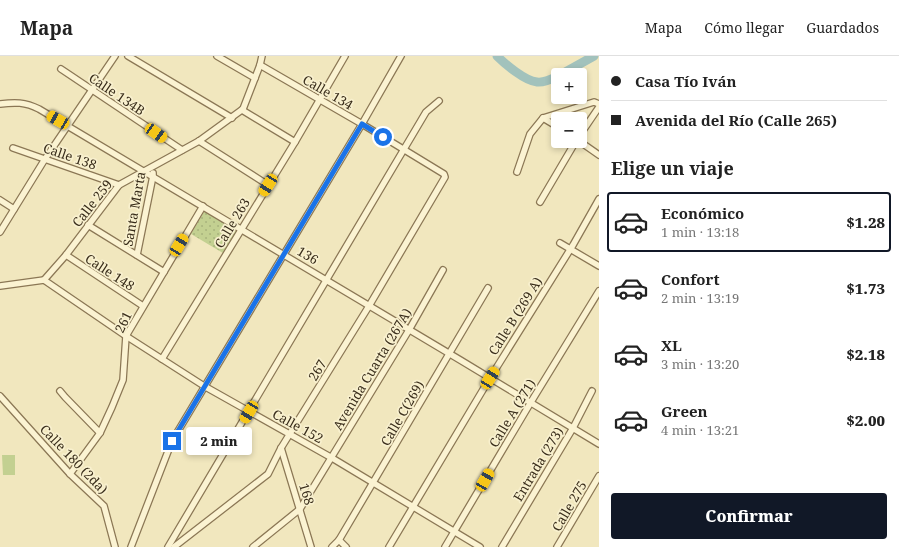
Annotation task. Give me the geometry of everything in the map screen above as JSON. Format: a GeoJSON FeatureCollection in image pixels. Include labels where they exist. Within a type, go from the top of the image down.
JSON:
{"type":"FeatureCollection","features":[{"type":"Feature","properties":{"kind":"street"},"geometry":{"type":"LineString","coordinates":[[0,232],[45,159],[115,56]]}},
{"type":"Feature","properties":{"kind":"street"},"geometry":{"type":"LineString","coordinates":[[128,56],[232,118]]}},
{"type":"Feature","properties":{"kind":"street"},"geometry":{"type":"LineString","coordinates":[[217,56],[255,78]]}},
{"type":"Feature","properties":{"kind":"street","name":"Calle 259"},"geometry":{"type":"LineString","coordinates":[[44,280],[66,255],[119,185],[199,141],[244,109],[260,66],[262,56]]}},
{"type":"Feature","properties":{"kind":"street","name":"Calle 263"},"geometry":{"type":"LineString","coordinates":[[162,359],[320,100],[345,56]]}},
{"type":"Feature","properties":{"kind":"street"},"geometry":{"type":"LineString","coordinates":[[131,547],[172,441],[362,124],[401,56]]}},
{"type":"Feature","properties":{"kind":"street","name":"Calle 134"},"geometry":{"type":"LineString","coordinates":[[260,66],[362,124],[445,176]]}},
{"type":"Feature","properties":{"kind":"street","name":"Calle 134B"},"geometry":{"type":"LineString","coordinates":[[61,69],[182,150]]}},
{"type":"Feature","properties":{"kind":"street"},"geometry":{"type":"LineString","coordinates":[[168,547],[426,112],[439,101]]}},
{"type":"Feature","properties":{"kind":"street","name":"136"},"geometry":{"type":"LineString","coordinates":[[0,104],[19,102],[30,104],[328,279],[369,306],[599,444]]}},
{"type":"Feature","properties":{"kind":"street"},"geometry":{"type":"LineString","coordinates":[[516,172],[530,134],[543,118],[594,102],[599,104],[587,124]]}},
{"type":"Feature","properties":{"kind":"street"},"geometry":{"type":"LineString","coordinates":[[242,110],[294,142]]}},
{"type":"Feature","properties":{"kind":"street"},"geometry":{"type":"LineString","coordinates":[[543,118],[551,123]]}},
{"type":"Feature","properties":{"kind":"street"},"geometry":{"type":"LineString","coordinates":[[199,141],[268,185]]}},
{"type":"Feature","properties":{"kind":"street"},"geometry":{"type":"LineString","coordinates":[[587,147],[599,155]]}},
{"type":"Feature","properties":{"kind":"street","name":"Calle 138"},"geometry":{"type":"LineString","coordinates":[[13,148],[119,185]]}},
{"type":"Feature","properties":{"kind":"street"},"geometry":{"type":"LineString","coordinates":[[540,202],[572,148]]}},
{"type":"Feature","properties":{"kind":"street","name":"Santa Marta"},"geometry":{"type":"LineString","coordinates":[[137,254],[153,176],[152,166]]}},
{"type":"Feature","properties":{"kind":"street","name":"267"},"geometry":{"type":"LineString","coordinates":[[174,547],[268,474],[281,448],[369,306],[445,176]]}},
{"type":"Feature","properties":{"kind":"street","name":"Calle B (269 A)"},"geometry":{"type":"LineString","coordinates":[[389,547],[599,199]]}},
{"type":"Feature","properties":{"kind":"street"},"geometry":{"type":"LineString","coordinates":[[0,200],[14,209]]}},
{"type":"Feature","properties":{"kind":"street","name":"261"},"geometry":{"type":"LineString","coordinates":[[70,474],[100,433],[123,380],[126,336],[203,206]]}},
{"type":"Feature","properties":{"kind":"street"},"geometry":{"type":"LineString","coordinates":[[88,225],[164,272]]}},
{"type":"Feature","properties":{"kind":"street"},"geometry":{"type":"LineString","coordinates":[[560,243],[599,266]]}},
{"type":"Feature","properties":{"kind":"street","name":"Calle 148"},"geometry":{"type":"LineString","coordinates":[[66,255],[143,306]]}},
{"type":"Feature","properties":{"kind":"street","name":"Avenida Cuarta (267A)"},"geometry":{"type":"LineString","coordinates":[[253,547],[300,509],[409,330],[443,270]]}},
{"type":"Feature","properties":{"kind":"street"},"geometry":{"type":"LineString","coordinates":[[0,286],[44,280]]}},
{"type":"Feature","properties":{"kind":"street","name":"Calle 152"},"geometry":{"type":"LineString","coordinates":[[44,280],[126,336],[204,386],[332,458],[480,547]]}},
{"type":"Feature","properties":{"kind":"street","name":"Calle C(269)"},"geometry":{"type":"LineString","coordinates":[[332,547],[339,540],[374,483],[488,288]]}},
{"type":"Feature","properties":{"kind":"street","name":"Calle A (271)"},"geometry":{"type":"LineString","coordinates":[[446,547],[531,402],[599,291]]}},
{"type":"Feature","properties":{"kind":"street"},"geometry":{"type":"LineString","coordinates":[[60,391],[100,433]]}},
{"type":"Feature","properties":{"kind":"street","name":"Entrada (273)"},"geometry":{"type":"LineString","coordinates":[[502,547],[573,428],[592,391]]}},
{"type":"Feature","properties":{"kind":"street","name":"Calle 180 (2da)"},"geometry":{"type":"LineString","coordinates":[[0,396],[70,474],[104,506],[115,547]]}},
{"type":"Feature","properties":{"kind":"street","name":"168"},"geometry":{"type":"LineString","coordinates":[[281,448],[311,547]]}},
{"type":"Feature","properties":{"kind":"street","name":"Calle 275"},"geometry":{"type":"LineString","coordinates":[[557,547],[599,476]]}},
{"type":"Feature","properties":{"kind":"street"},"geometry":{"type":"LineString","coordinates":[[339,540],[346,547]]}},
{"type":"Feature","properties":{"kind":"green space"},"geometry":{"type":"Polygon","coordinates":[[[205,210],[238,230],[223,253],[191,234],[205,210]]]}},
{"type":"Feature","properties":{"kind":"green space"},"geometry":{"type":"Polygon","coordinates":[[[2,455],[15,455],[15,475],[3,475],[2,455]]]}},
{"type":"Feature","properties":{"kind":"waterway"},"geometry":{"type":"LineString","coordinates":[[497,56],[527,79],[542,82],[551,79]]}},
{"type":"Feature","properties":{"kind":"waterway"},"geometry":{"type":"LineString","coordinates":[[573,68],[594,56]]}},
{"type":"Feature","properties":{"kind":"route"},"geometry":{"type":"LineString","coordinates":[[172,441],[362,124],[383,137]]}}]}
